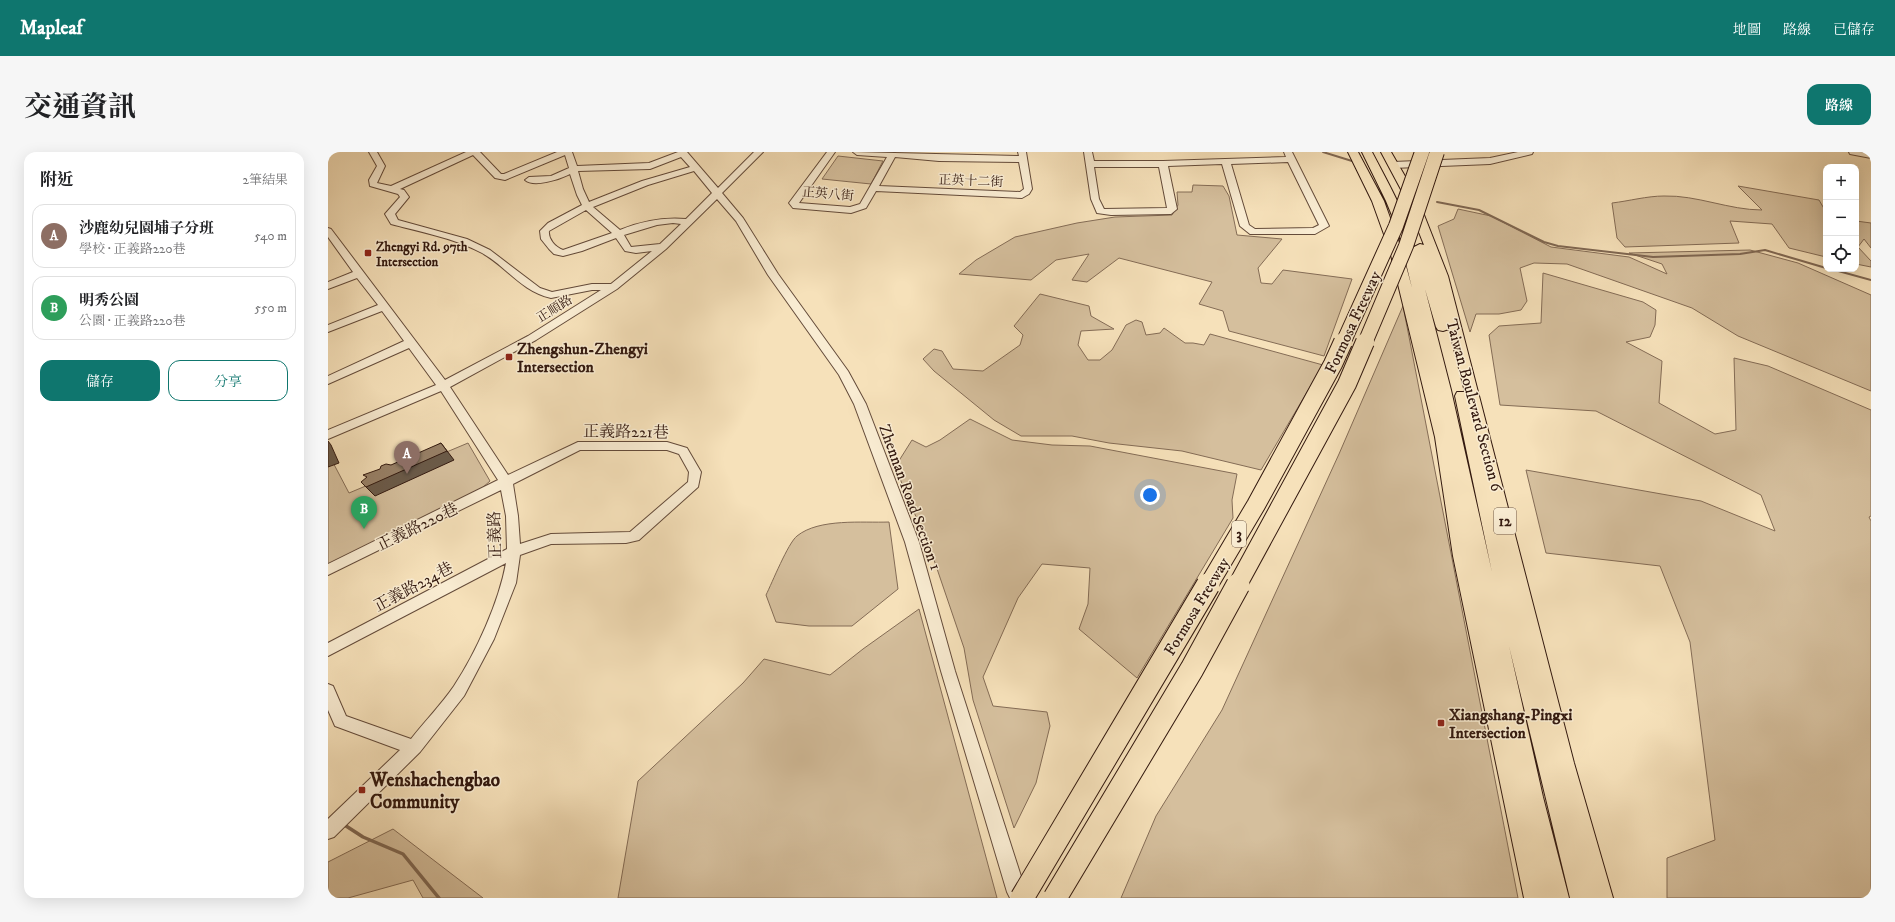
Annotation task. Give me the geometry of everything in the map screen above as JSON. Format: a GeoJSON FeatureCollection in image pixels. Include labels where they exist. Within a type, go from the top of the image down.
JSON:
{"type":"FeatureCollection","features":[{"type":"Feature","properties":{"kind":"highway","name":"Formosa Freeway"},"geometry":{"type":"LineString","coordinates":[[1021,898],[1256,505],[1329,370],[1396,226],[1422,152]]}},
{"type":"Feature","properties":{"kind":"highway","name":"Formosa Freeway"},"geometry":{"type":"LineString","coordinates":[[1055,898],[1192,669],[1346,384],[1406,246],[1437,152]]}},
{"type":"Feature","properties":{"kind":"main road"},"geometry":{"type":"LineString","coordinates":[[1353,152],[1378,201],[1396,250],[1443,437],[1462,556],[1536,898]]}},
{"type":"Feature","properties":{"kind":"main road","name":"Taiwan Boulevard Section 6"},"geometry":{"type":"LineString","coordinates":[[1367,152],[1392,201],[1404,230],[1444,390],[1532,797],[1557,898]]}},
{"type":"Feature","properties":{"kind":"main road","name":"Taiwan Boulevard Section 6"},"geometry":{"type":"LineString","coordinates":[[1375,152],[1403,201],[1415,230],[1461,391],[1512,621],[1582,898]]}},
{"type":"Feature","properties":{"kind":"main road","name":"Taiwan Boulevard Section 6"},"geometry":{"type":"LineString","coordinates":[[1390,158],[1411,197],[1442,276],[1476,406],[1564,763],[1601,898]]}},
{"type":"Feature","properties":{"kind":"street"},"geometry":{"type":"LineString","coordinates":[[373,152],[382,166],[373,180],[373,184],[401,192],[405,197],[390,214],[394,222],[464,241],[487,252],[536,290],[551,294],[592,287],[613,287]]}},
{"type":"Feature","properties":{"kind":"street"},"geometry":{"type":"LineString","coordinates":[[393,189],[474,152],[498,176],[505,177],[564,152]]}},
{"type":"Feature","properties":{"kind":"street"},"geometry":{"type":"LineString","coordinates":[[568,152],[574,168],[573,174],[587,206],[619,234],[628,249],[636,250],[664,247]]}},
{"type":"Feature","properties":{"kind":"street"},"geometry":{"type":"LineString","coordinates":[[529,180],[543,181],[559,176],[574,168],[585,166],[590,168],[650,166],[683,152]]}},
{"type":"Feature","properties":{"kind":"street","name":"Zhennan Road Section 1"},"geometry":{"type":"LineString","coordinates":[[683,152],[740,220],[773,276],[844,374],[860,404],[912,542],[948,671],[1013,884],[1021,898]]}},
{"type":"Feature","properties":{"kind":"street","name":"正順路"},"geometry":{"type":"LineString","coordinates":[[328,435],[443,386],[532,338],[613,287],[664,247],[759,152]]}},
{"type":"Feature","properties":{"kind":"street","name":"正英八街"},"geometry":{"type":"LineString","coordinates":[[831,152],[794,203],[796,206],[851,210],[859,209],[863,206],[892,155]]}},
{"type":"Feature","properties":{"kind":"street"},"geometry":{"type":"LineString","coordinates":[[857,152],[892,155],[1022,155]]}},
{"type":"Feature","properties":{"kind":"street"},"geometry":{"type":"LineString","coordinates":[[1088,152],[1097,206],[1100,211],[1168,212],[1172,209],[1163,164]]}},
{"type":"Feature","properties":{"kind":"street"},"geometry":{"type":"LineString","coordinates":[[1390,158],[1490,161],[1529,152]]}},
{"type":"Feature","properties":{"kind":"street"},"geometry":{"type":"LineString","coordinates":[[1853,152],[1871,155]]}},
{"type":"Feature","properties":{"kind":"street","name":"正英十二街"},"geometry":{"type":"LineString","coordinates":[[873,188],[1022,195],[1028,189],[1022,155]]}},
{"type":"Feature","properties":{"kind":"street"},"geometry":{"type":"LineString","coordinates":[[1090,164],[1226,163],[1290,156],[1324,226],[1315,231],[1253,232],[1245,226],[1226,163]]}},
{"type":"Feature","properties":{"kind":"street"},"geometry":{"type":"LineString","coordinates":[[689,222],[671,220],[660,221],[619,234],[574,251],[563,253],[556,252],[544,238],[546,229],[587,206],[658,178],[696,168]]}},
{"type":"Feature","properties":{"kind":"street","name":"正義路"},"geometry":{"type":"LineString","coordinates":[[328,231],[333,244],[360,273],[383,307],[443,386],[506,482],[512,516],[514,552],[509,584],[488,639],[459,691],[414,747],[328,831]]}},
{"type":"Feature","properties":{"kind":"street"},"geometry":{"type":"LineString","coordinates":[[328,286],[360,273]]}},
{"type":"Feature","properties":{"kind":"street"},"geometry":{"type":"LineString","coordinates":[[328,329],[383,307]]}},
{"type":"Feature","properties":{"kind":"street"},"geometry":{"type":"LineString","coordinates":[[328,380],[410,343]]}},
{"type":"Feature","properties":{"kind":"street","name":"正義路221巷"},"geometry":{"type":"LineString","coordinates":[[506,482],[578,446],[666,446],[683,451],[695,472],[694,484],[634,536],[626,538],[551,539],[514,552]]}},
{"type":"Feature","properties":{"kind":"street","name":"正義路220巷"},"geometry":{"type":"LineString","coordinates":[[328,570],[506,482]]}},
{"type":"Feature","properties":{"kind":"street","name":"正義路234巷"},"geometry":{"type":"LineString","coordinates":[[328,650],[514,552]]}},
{"type":"Feature","properties":{"kind":"street"},"geometry":{"type":"LineString","coordinates":[[328,691],[340,721],[414,747]]}},
{"type":"Feature","properties":{"kind":"shaded area"},"geometry":{"type":"Polygon","coordinates":[[[838,156],[883,161],[871,184],[822,179],[838,156]]]}},
{"type":"Feature","properties":{"kind":"shaded area"},"geometry":{"type":"Polygon","coordinates":[[[1193,185],[1223,186],[1229,196],[1237,235],[1282,239],[1258,268],[1261,283],[1272,284],[1283,270],[1352,279],[1324,356],[1229,331],[1223,311],[1199,304],[1212,282],[1119,258],[1087,282],[1072,280],[1089,254],[1056,260],[1031,280],[959,274],[976,260],[1015,237],[1077,223],[1115,217],[1172,215],[1178,205],[1177,192],[1192,192],[1193,185]]]}},
{"type":"Feature","properties":{"kind":"shaded area"},"geometry":{"type":"Polygon","coordinates":[[[1738,186],[1819,200],[1823,207],[1823,256],[1789,248],[1772,224],[1730,221],[1739,243],[1625,247],[1617,238],[1612,203],[1651,197],[1676,196],[1737,208],[1762,210],[1738,186]]]}},
{"type":"Feature","properties":{"kind":"shaded area"},"geometry":{"type":"Polygon","coordinates":[[[1458,209],[1491,216],[1551,247],[1629,257],[1667,274],[1662,264],[1629,253],[1750,250],[1798,263],[1871,295],[1871,391],[1738,336],[1692,308],[1567,264],[1534,263],[1520,268],[1527,301],[1521,310],[1499,314],[1476,314],[1470,332],[1438,226],[1454,219],[1458,209]]]}},
{"type":"Feature","properties":{"kind":"shaded area"},"geometry":{"type":"Polygon","coordinates":[[[1859,221],[1871,223],[1871,248],[1864,239],[1859,246],[1859,221]]]}},
{"type":"Feature","properties":{"kind":"shaded area"},"geometry":{"type":"Polygon","coordinates":[[[1859,248],[1871,261],[1871,267],[1859,265],[1859,248]]]}},
{"type":"Feature","properties":{"kind":"shaded area"},"geometry":{"type":"Polygon","coordinates":[[[1543,273],[1643,302],[1656,310],[1655,325],[1650,337],[1626,342],[1662,361],[1659,403],[1715,434],[1736,430],[1734,358],[1768,366],[1871,410],[1871,516],[1869,517],[1871,521],[1871,898],[1667,898],[1667,858],[1715,840],[1690,642],[1660,566],[1546,553],[1526,470],[1701,501],[1775,531],[1761,495],[1596,411],[1500,405],[1489,335],[1499,326],[1541,323],[1543,273]]]}},
{"type":"Feature","properties":{"kind":"shaded area"},"geometry":{"type":"Polygon","coordinates":[[[1040,294],[1089,306],[1091,316],[1114,329],[1081,331],[1078,345],[1088,360],[1100,360],[1112,350],[1126,325],[1136,320],[1142,322],[1146,335],[1160,333],[1164,328],[1185,343],[1204,345],[1210,334],[1323,365],[1261,470],[1182,451],[1109,443],[1072,436],[1021,436],[994,420],[934,371],[923,359],[934,349],[942,351],[953,369],[983,371],[1020,345],[1023,335],[1014,326],[1040,294]]]}},
{"type":"Feature","properties":{"kind":"shaded area"},"geometry":{"type":"Polygon","coordinates":[[[1403,306],[1518,898],[1121,898],[1156,816],[1222,710],[1339,454],[1403,306]]]}},
{"type":"Feature","properties":{"kind":"shaded area"},"geometry":{"type":"Polygon","coordinates":[[[970,419],[1012,440],[1052,445],[1090,446],[1237,474],[1232,500],[1233,518],[1137,678],[1079,629],[1088,604],[1090,568],[1042,564],[1018,598],[983,677],[993,706],[1047,712],[1050,726],[1036,783],[1014,828],[973,700],[964,648],[933,557],[895,467],[912,440],[926,447],[940,440],[970,419]]]}},
{"type":"Feature","properties":{"kind":"shaded area"},"geometry":{"type":"Polygon","coordinates":[[[468,443],[490,481],[482,488],[328,565],[328,453],[349,493],[468,443]]]}},
{"type":"Feature","properties":{"kind":"shaded area"},"geometry":{"type":"Polygon","coordinates":[[[889,522],[898,589],[852,626],[809,626],[776,622],[766,595],[789,546],[797,536],[806,530],[829,524],[889,522]]]}},
{"type":"Feature","properties":{"kind":"shaded area"},"geometry":{"type":"Polygon","coordinates":[[[919,609],[997,898],[618,898],[638,781],[743,683],[764,659],[830,675],[863,649],[919,609]]]}},
{"type":"Feature","properties":{"kind":"shaded area"},"geometry":{"type":"Polygon","coordinates":[[[393,829],[483,898],[423,898],[413,880],[348,898],[328,898],[328,862],[393,829]]]}},
{"type":"Feature","properties":{"kind":"building"},"geometry":{"type":"Polygon","coordinates":[[[441,443],[447,451],[366,487],[361,482],[367,477],[363,475],[380,469],[381,466],[386,464],[391,465],[441,443]]]}},
{"type":"Feature","properties":{"kind":"waterway"},"geometry":{"type":"LineString","coordinates":[[1323,152],[1352,161]]}},
{"type":"Feature","properties":{"kind":"waterway"},"geometry":{"type":"LineString","coordinates":[[1437,202],[1479,210],[1544,242],[1558,246],[1653,257],[1740,254],[1765,250],[1823,267]]}},
{"type":"Feature","properties":{"kind":"waterway"},"geometry":{"type":"LineString","coordinates":[[1842,272],[1871,280]]}},
{"type":"Feature","properties":{"kind":"waterway"},"geometry":{"type":"LineString","coordinates":[[343,824],[363,837],[403,854],[439,898]]}},
{"type":"Feature","properties":{"kind":"place","name":"Zhengyi Rd. 97th Intersection"},"geometry":{"type":"Point","coordinates":[368,253]}},
{"type":"Feature","properties":{"kind":"place","name":"Zhengshun-Zhengyi Intersection"},"geometry":{"type":"Point","coordinates":[509,357]}},
{"type":"Feature","properties":{"kind":"place","name":"沙鹿幼兒園埔子分班"},"geometry":{"type":"Point","coordinates":[407,474]}},
{"type":"Feature","properties":{"kind":"place","name":"明秀公園"},"geometry":{"type":"Point","coordinates":[364,529]}},
{"type":"Feature","properties":{"kind":"place","name":"Xiangshang-Pingxi Intersection"},"geometry":{"type":"Point","coordinates":[1441,723]}},
{"type":"Feature","properties":{"kind":"place","name":"Wenshachengbao Community"},"geometry":{"type":"Point","coordinates":[362,790]}}]}
